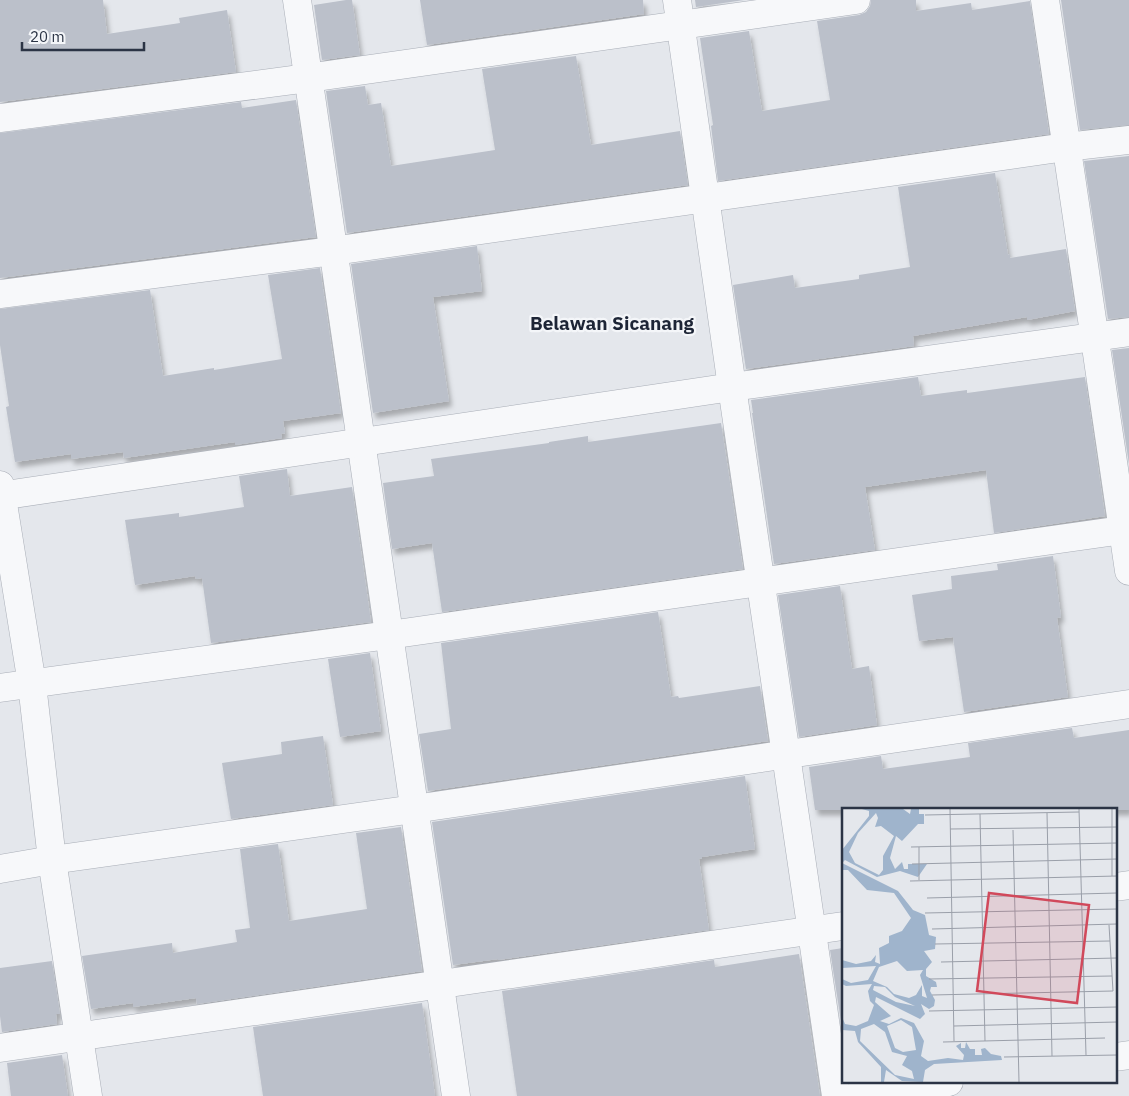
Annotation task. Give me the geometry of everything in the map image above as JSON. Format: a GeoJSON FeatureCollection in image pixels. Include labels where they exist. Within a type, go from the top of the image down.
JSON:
{"type":"FeatureCollection","features":[{"type":"Feature","properties":{"kind":"street"},"geometry":{"type":"LineString","coordinates":[[297,0],[456,1096]]}},
{"type":"Feature","properties":{"kind":"street"},"geometry":{"type":"LineString","coordinates":[[0,118],[308,78],[679,12],[856,0]]}},
{"type":"Feature","properties":{"kind":"street"},"geometry":{"type":"LineString","coordinates":[[1045,0],[1094,336],[1126,530],[1129,571]]}},
{"type":"Feature","properties":{"kind":"street"},"geometry":{"type":"LineString","coordinates":[[679,12],[836,1096]]}},
{"type":"Feature","properties":{"kind":"street"},"geometry":{"type":"LineString","coordinates":[[0,294],[333,251],[1066,147],[1129,140]]}},
{"type":"Feature","properties":{"kind":"street"},"geometry":{"type":"LineString","coordinates":[[88,1096],[52,860],[32,684],[1,492],[1129,332]]}},
{"type":"Feature","properties":{"kind":"street"},"geometry":{"type":"LineString","coordinates":[[0,688],[389,635],[1126,530]]}},
{"type":"Feature","properties":{"kind":"street"},"geometry":{"type":"LineString","coordinates":[[0,869],[1129,704]]}},
{"type":"Feature","properties":{"kind":"street"},"geometry":{"type":"LineString","coordinates":[[1116,887],[1129,885]]}},
{"type":"Feature","properties":{"kind":"street"},"geometry":{"type":"LineString","coordinates":[[0,1048],[842,926]]}},
{"type":"Feature","properties":{"kind":"street"},"geometry":{"type":"LineString","coordinates":[[1116,1057],[1129,1055]]}},
{"type":"Feature","properties":{"kind":"street"},"geometry":{"type":"LineString","coordinates":[[856,1096],[936,1084]]}},
{"type":"Feature","properties":{"kind":"building"},"geometry":{"type":"Polygon","coordinates":[[[0,0],[103,0],[107,34],[180,23],[179,18],[227,10],[236,72],[0,102],[0,0]]]}},
{"type":"Feature","properties":{"kind":"building"},"geometry":{"type":"Polygon","coordinates":[[[352,0],[360,55],[322,60],[314,5],[352,0]]]}},
{"type":"Feature","properties":{"kind":"building"},"geometry":{"type":"Polygon","coordinates":[[[420,0],[643,0],[644,14],[427,45],[420,0]]]}},
{"type":"Feature","properties":{"kind":"building"},"geometry":{"type":"Polygon","coordinates":[[[695,0],[744,0],[696,7],[695,0]]]}},
{"type":"Feature","properties":{"kind":"building"},"geometry":{"type":"Polygon","coordinates":[[[871,0],[916,0],[916,11],[971,3],[972,10],[1030,1],[1049,134],[718,181],[711,126],[713,125],[700,38],[749,31],[762,111],[830,100],[817,21],[859,15],[866,12],[871,0]]]}},
{"type":"Feature","properties":{"kind":"building"},"geometry":{"type":"Polygon","coordinates":[[[1061,0],[1129,0],[1129,125],[1080,130],[1061,0]]]}},
{"type":"Feature","properties":{"kind":"building"},"geometry":{"type":"Polygon","coordinates":[[[576,56],[591,145],[680,131],[688,185],[347,233],[326,91],[365,86],[368,105],[381,103],[391,166],[495,150],[482,69],[576,56]]]}},
{"type":"Feature","properties":{"kind":"building"},"geometry":{"type":"Polygon","coordinates":[[[296,100],[316,237],[0,278],[0,133],[241,102],[242,108],[296,100]]]}},
{"type":"Feature","properties":{"kind":"building"},"geometry":{"type":"Polygon","coordinates":[[[1129,156],[1129,317],[1108,319],[1084,161],[1129,156]]]}},
{"type":"Feature","properties":{"kind":"building"},"geometry":{"type":"Polygon","coordinates":[[[995,173],[1008,255],[1010,254],[1010,258],[1066,249],[1075,311],[1027,320],[1027,317],[913,336],[914,346],[746,369],[733,285],[793,275],[795,288],[859,279],[859,275],[910,267],[898,187],[995,173]]]}},
{"type":"Feature","properties":{"kind":"building"},"geometry":{"type":"Polygon","coordinates":[[[477,246],[482,291],[433,297],[449,401],[373,413],[351,264],[477,246]]]}},
{"type":"Feature","properties":{"kind":"building"},"geometry":{"type":"Polygon","coordinates":[[[320,268],[341,413],[283,421],[285,433],[281,434],[282,438],[235,445],[235,442],[124,458],[123,452],[71,459],[71,454],[15,462],[6,407],[9,406],[0,345],[0,309],[150,290],[163,376],[214,368],[214,370],[282,359],[268,275],[320,268]]]}},
{"type":"Feature","properties":{"kind":"building"},"geometry":{"type":"Polygon","coordinates":[[[1129,348],[1129,464],[1112,350],[1129,348]]]}},
{"type":"Feature","properties":{"kind":"building"},"geometry":{"type":"Polygon","coordinates":[[[918,377],[921,396],[967,390],[967,393],[1085,377],[1105,516],[994,533],[986,470],[865,487],[875,550],[774,564],[751,400],[918,377]]]}},
{"type":"Feature","properties":{"kind":"building"},"geometry":{"type":"Polygon","coordinates":[[[721,423],[743,569],[442,612],[432,543],[392,549],[383,483],[434,476],[431,459],[588,436],[588,442],[721,423]]]}},
{"type":"Feature","properties":{"kind":"building"},"geometry":{"type":"Polygon","coordinates":[[[287,469],[290,496],[352,487],[371,622],[211,643],[202,578],[196,579],[195,576],[135,585],[125,520],[179,513],[179,517],[244,507],[239,476],[287,469]]]}},
{"type":"Feature","properties":{"kind":"building"},"geometry":{"type":"Polygon","coordinates":[[[1053,556],[1061,617],[1057,618],[1068,697],[964,712],[953,637],[919,641],[912,595],[952,589],[951,576],[998,570],[997,564],[1053,556]]]}},
{"type":"Feature","properties":{"kind":"building"},"geometry":{"type":"Polygon","coordinates":[[[840,586],[852,669],[869,666],[877,725],[799,737],[778,595],[840,586]]]}},
{"type":"Feature","properties":{"kind":"building"},"geometry":{"type":"Polygon","coordinates":[[[658,612],[671,697],[678,696],[679,698],[760,686],[768,741],[428,791],[419,734],[451,729],[441,643],[658,612]]]}},
{"type":"Feature","properties":{"kind":"building"},"geometry":{"type":"Polygon","coordinates":[[[370,653],[381,731],[340,737],[328,659],[370,653]]]}},
{"type":"Feature","properties":{"kind":"building"},"geometry":{"type":"Polygon","coordinates":[[[1072,728],[1074,738],[1129,730],[1129,810],[1116,810],[1116,808],[842,808],[842,810],[815,810],[809,767],[881,756],[883,769],[970,757],[968,743],[1072,728]]]}},
{"type":"Feature","properties":{"kind":"building"},"geometry":{"type":"Polygon","coordinates":[[[323,736],[333,805],[231,819],[222,763],[282,754],[281,742],[323,736]]]}},
{"type":"Feature","properties":{"kind":"building"},"geometry":{"type":"Polygon","coordinates":[[[745,776],[755,849],[699,859],[709,930],[453,965],[432,822],[745,776]]]}},
{"type":"Feature","properties":{"kind":"building"},"geometry":{"type":"Polygon","coordinates":[[[401,827],[422,971],[197,1004],[196,998],[133,1007],[133,1003],[91,1009],[82,956],[172,943],[173,953],[237,942],[235,930],[250,928],[240,849],[278,844],[289,921],[367,909],[356,833],[401,827]]]}},
{"type":"Feature","properties":{"kind":"building"},"geometry":{"type":"Polygon","coordinates":[[[842,948],[842,1028],[830,950],[842,948]]]}},
{"type":"Feature","properties":{"kind":"building"},"geometry":{"type":"Polygon","coordinates":[[[799,954],[820,1096],[517,1096],[502,991],[714,960],[715,967],[799,954]]]}},
{"type":"Feature","properties":{"kind":"building"},"geometry":{"type":"Polygon","coordinates":[[[52,961],[60,1014],[56,1014],[57,1024],[2,1032],[0,968],[52,961]]]}},
{"type":"Feature","properties":{"kind":"building"},"geometry":{"type":"Polygon","coordinates":[[[422,1003],[435,1096],[263,1096],[253,1027],[422,1003]]]}},
{"type":"Feature","properties":{"kind":"building"},"geometry":{"type":"Polygon","coordinates":[[[62,1055],[68,1096],[11,1096],[7,1063],[62,1055]]]}},
{"type":"Feature","properties":{"kind":"district","name":"Belawan Sicanang"},"geometry":{"type":"Point","coordinates":[612,323]}}]}
